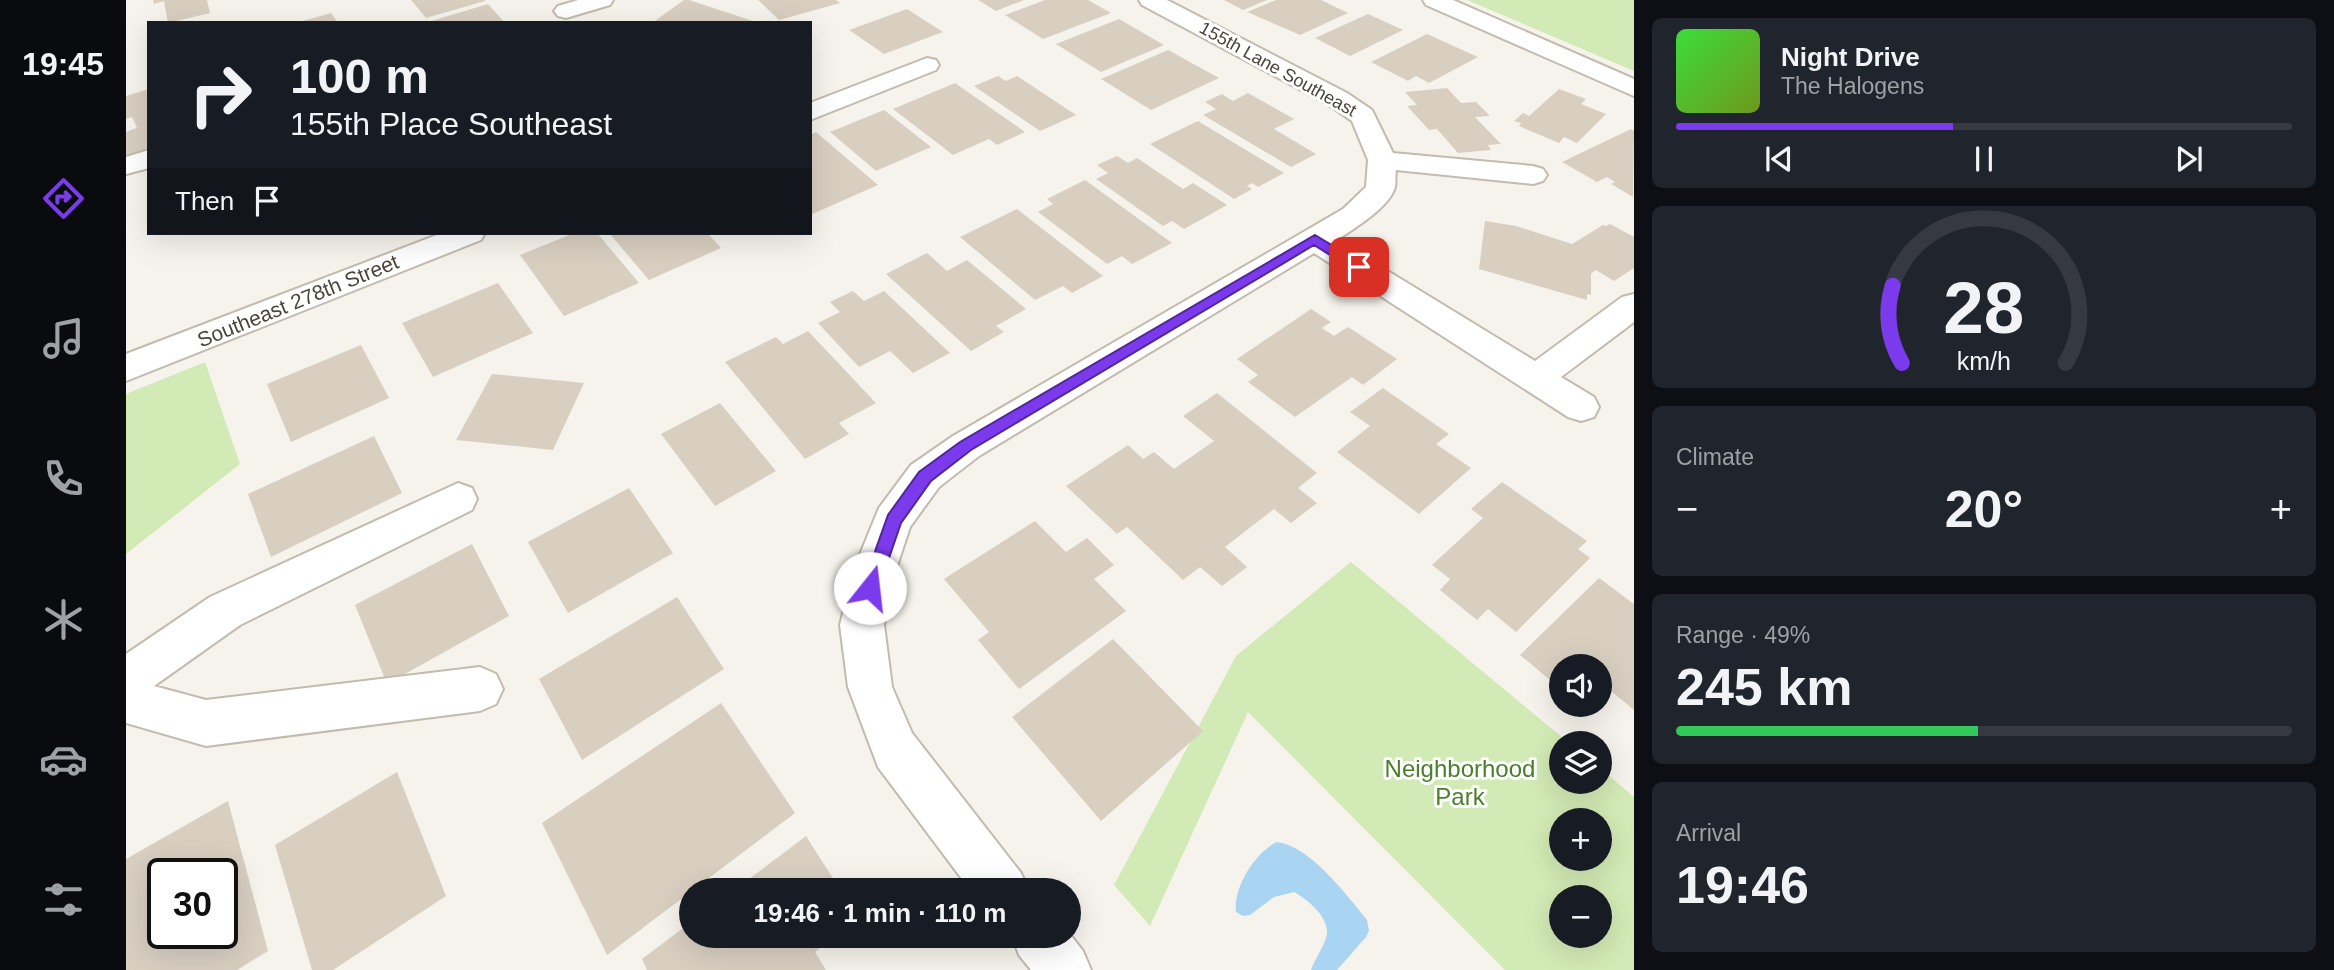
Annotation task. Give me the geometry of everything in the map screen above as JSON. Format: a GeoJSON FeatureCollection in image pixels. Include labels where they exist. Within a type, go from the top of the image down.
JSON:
{"type":"FeatureCollection","features":[{"type":"Feature","properties":{"kind":"street"},"geometry":{"type":"LineString","coordinates":[[566,11],[602,0]]}},
{"type":"Feature","properties":{"kind":"street","name":"155th Lane Southeast"},"geometry":{"type":"LineString","coordinates":[[1150,0],[1355,110],[1363,116],[1369,127],[1382,160]]}},
{"type":"Feature","properties":{"kind":"street"},"geometry":{"type":"LineString","coordinates":[[1434,0],[1634,88]]}},
{"type":"Feature","properties":{"kind":"street"},"geometry":{"type":"LineString","coordinates":[[812,111],[927,65]]}},
{"type":"Feature","properties":{"kind":"street"},"geometry":{"type":"LineString","coordinates":[[126,166],[147,159]]}},
{"type":"Feature","properties":{"kind":"street"},"geometry":{"type":"LineString","coordinates":[[993,878],[895,750],[870,688],[862,625],[875,569],[893,520],[925,476],[966,446],[1354,216],[1380,189],[1382,160],[1533,175]]}},
{"type":"Feature","properties":{"kind":"street","name":"Southeast 278th Street"},"geometry":{"type":"LineString","coordinates":[[126,369],[465,235]]}},
{"type":"Feature","properties":{"kind":"street"},"geometry":{"type":"LineString","coordinates":[[1315,240],[1581,407]]}},
{"type":"Feature","properties":{"kind":"street"},"geometry":{"type":"LineString","coordinates":[[1535,379],[1634,305]]}},
{"type":"Feature","properties":{"kind":"street"},"geometry":{"type":"LineString","coordinates":[[126,680],[225,611],[458,499]]}},
{"type":"Feature","properties":{"kind":"street"},"geometry":{"type":"LineString","coordinates":[[126,701],[206,723],[480,689]]}},
{"type":"Feature","properties":{"kind":"street"},"geometry":{"type":"LineString","coordinates":[[1047,948],[1064,970]]}},
{"type":"Feature","properties":{"kind":"green space"},"geometry":{"type":"Polygon","coordinates":[[[1467,0],[1634,0],[1634,71],[1467,0]]]}},
{"type":"Feature","properties":{"kind":"green space"},"geometry":{"type":"Polygon","coordinates":[[[205,362],[240,464],[126,554],[126,394],[205,362]]]}},
{"type":"Feature","properties":{"kind":"green space","name":"Neighborhood Park"},"geometry":{"type":"Polygon","coordinates":[[[1351,562],[1554,731],[1549,731],[1549,794],[1612,794],[1612,778],[1634,797],[1634,970],[1505,970],[1248,712],[1150,926],[1114,885],[1236,656],[1351,562]]]}},
{"type":"Feature","properties":{"kind":"water"},"geometry":{"type":"Polygon","coordinates":[[[1277,842],[1302,852],[1314,862],[1338,885],[1367,920],[1369,931],[1366,937],[1337,970],[1311,970],[1326,938],[1327,928],[1316,909],[1294,892],[1274,897],[1250,915],[1243,916],[1236,912],[1238,892],[1247,872],[1261,854],[1277,842]]]}},
{"type":"Feature","properties":{"kind":"building"},"geometry":{"type":"Polygon","coordinates":[[[153,0],[207,0],[210,13],[168,21],[164,1],[154,4],[153,0]]]}},
{"type":"Feature","properties":{"kind":"building"},"geometry":{"type":"Polygon","coordinates":[[[411,0],[485,0],[485,1],[426,18],[411,0]]]}},
{"type":"Feature","properties":{"kind":"building"},"geometry":{"type":"Polygon","coordinates":[[[684,0],[689,0],[753,21],[655,21],[684,0]]]}},
{"type":"Feature","properties":{"kind":"building"},"geometry":{"type":"Polygon","coordinates":[[[758,0],[836,0],[840,3],[779,20],[758,0]]]}},
{"type":"Feature","properties":{"kind":"building"},"geometry":{"type":"Polygon","coordinates":[[[978,0],[1024,0],[996,11],[978,0]]]}},
{"type":"Feature","properties":{"kind":"building"},"geometry":{"type":"Polygon","coordinates":[[[1045,0],[1088,0],[1111,13],[1043,39],[1005,15],[1045,0]]]}},
{"type":"Feature","properties":{"kind":"building"},"geometry":{"type":"Polygon","coordinates":[[[1224,0],[1267,0],[1243,10],[1224,0]]]}},
{"type":"Feature","properties":{"kind":"building"},"geometry":{"type":"Polygon","coordinates":[[[1276,0],[1321,0],[1348,13],[1300,35],[1247,12],[1276,0]]]}},
{"type":"Feature","properties":{"kind":"building"},"geometry":{"type":"Polygon","coordinates":[[[488,4],[503,21],[431,21],[488,4]]]}},
{"type":"Feature","properties":{"kind":"building"},"geometry":{"type":"Polygon","coordinates":[[[907,9],[943,32],[884,54],[849,30],[907,9]]]}},
{"type":"Feature","properties":{"kind":"building"},"geometry":{"type":"Polygon","coordinates":[[[331,13],[337,21],[303,21],[331,13]]]}},
{"type":"Feature","properties":{"kind":"building"},"geometry":{"type":"Polygon","coordinates":[[[1368,14],[1403,30],[1350,56],[1315,38],[1368,14]]]}},
{"type":"Feature","properties":{"kind":"building"},"geometry":{"type":"Polygon","coordinates":[[[1119,19],[1164,45],[1101,72],[1056,44],[1119,19]]]}},
{"type":"Feature","properties":{"kind":"building"},"geometry":{"type":"Polygon","coordinates":[[[1427,34],[1478,57],[1429,83],[1416,76],[1408,81],[1371,62],[1427,34]]]}},
{"type":"Feature","properties":{"kind":"building"},"geometry":{"type":"Polygon","coordinates":[[[1168,50],[1219,78],[1151,110],[1101,79],[1168,50]]]}},
{"type":"Feature","properties":{"kind":"building"},"geometry":{"type":"Polygon","coordinates":[[[998,76],[1006,81],[1017,76],[1076,115],[1040,131],[974,86],[998,76]]]}},
{"type":"Feature","properties":{"kind":"building"},"geometry":{"type":"Polygon","coordinates":[[[955,83],[1025,132],[997,145],[989,139],[953,155],[893,109],[955,83]]]}},
{"type":"Feature","properties":{"kind":"building"},"geometry":{"type":"Polygon","coordinates":[[[1447,88],[1461,103],[1476,102],[1490,116],[1475,117],[1501,144],[1488,145],[1491,150],[1458,153],[1437,129],[1429,130],[1407,106],[1417,105],[1405,92],[1447,88]]]}},
{"type":"Feature","properties":{"kind":"building"},"geometry":{"type":"Polygon","coordinates":[[[1559,89],[1586,99],[1581,104],[1606,114],[1577,143],[1564,137],[1559,143],[1519,126],[1521,123],[1514,121],[1523,113],[1529,116],[1559,89]]]}},
{"type":"Feature","properties":{"kind":"building"},"geometry":{"type":"Polygon","coordinates":[[[147,90],[147,158],[126,164],[126,132],[137,128],[132,117],[126,119],[126,96],[147,90]]]}},
{"type":"Feature","properties":{"kind":"building"},"geometry":{"type":"Polygon","coordinates":[[[1248,93],[1294,119],[1274,129],[1316,154],[1291,167],[1203,115],[1216,109],[1205,102],[1222,94],[1233,101],[1248,93]]]}},
{"type":"Feature","properties":{"kind":"building"},"geometry":{"type":"Polygon","coordinates":[[[884,110],[931,147],[876,171],[830,132],[884,110]]]}},
{"type":"Feature","properties":{"kind":"building"},"geometry":{"type":"Polygon","coordinates":[[[1198,121],[1284,173],[1258,187],[1252,183],[1247,186],[1252,189],[1234,199],[1150,144],[1198,121]]]}},
{"type":"Feature","properties":{"kind":"building"},"geometry":{"type":"Polygon","coordinates":[[[1631,129],[1634,131],[1633,197],[1611,184],[1615,182],[1607,177],[1597,182],[1562,162],[1631,129]]]}},
{"type":"Feature","properties":{"kind":"building"},"geometry":{"type":"Polygon","coordinates":[[[816,132],[878,185],[812,214],[812,134],[816,132]]]}},
{"type":"Feature","properties":{"kind":"building"},"geometry":{"type":"Polygon","coordinates":[[[1117,156],[1128,163],[1137,158],[1183,189],[1193,183],[1227,205],[1184,229],[1172,221],[1163,226],[1096,179],[1108,173],[1097,165],[1117,156]]]}},
{"type":"Feature","properties":{"kind":"building"},"geometry":{"type":"Polygon","coordinates":[[[1085,180],[1172,243],[1132,264],[1122,256],[1107,264],[1038,212],[1053,204],[1047,199],[1085,180]]]}},
{"type":"Feature","properties":{"kind":"building"},"geometry":{"type":"Polygon","coordinates":[[[1017,209],[1103,276],[1072,293],[1063,286],[1035,300],[960,237],[1017,209]]]}},
{"type":"Feature","properties":{"kind":"building"},"geometry":{"type":"Polygon","coordinates":[[[1485,221],[1516,226],[1572,244],[1603,225],[1610,224],[1634,237],[1634,268],[1614,281],[1596,270],[1591,274],[1591,295],[1587,294],[1587,300],[1479,269],[1485,221]]]}},
{"type":"Feature","properties":{"kind":"building"},"geometry":{"type":"Polygon","coordinates":[[[569,235],[599,235],[639,283],[564,316],[520,255],[569,235]]]}},
{"type":"Feature","properties":{"kind":"building"},"geometry":{"type":"Polygon","coordinates":[[[611,235],[709,235],[721,248],[649,280],[611,235]]]}},
{"type":"Feature","properties":{"kind":"building"},"geometry":{"type":"Polygon","coordinates":[[[927,253],[947,271],[967,260],[1026,309],[996,326],[1004,332],[971,351],[886,274],[927,253]]]}},
{"type":"Feature","properties":{"kind":"building"},"geometry":{"type":"Polygon","coordinates":[[[498,283],[533,333],[433,377],[402,323],[498,283]]]}},
{"type":"Feature","properties":{"kind":"building"},"geometry":{"type":"Polygon","coordinates":[[[853,291],[864,301],[884,291],[950,353],[913,373],[890,351],[859,367],[818,323],[840,312],[830,302],[853,291]]]}},
{"type":"Feature","properties":{"kind":"building"},"geometry":{"type":"Polygon","coordinates":[[[1311,309],[1331,322],[1322,328],[1334,336],[1348,327],[1397,359],[1363,385],[1352,377],[1295,417],[1248,382],[1258,375],[1237,359],[1311,309]]]}},
{"type":"Feature","properties":{"kind":"building"},"geometry":{"type":"Polygon","coordinates":[[[808,331],[876,403],[839,423],[849,434],[805,459],[725,362],[776,337],[783,344],[808,331]]]}},
{"type":"Feature","properties":{"kind":"building"},"geometry":{"type":"Polygon","coordinates":[[[361,345],[389,398],[291,442],[267,384],[361,345]]]}},
{"type":"Feature","properties":{"kind":"building"},"geometry":{"type":"Polygon","coordinates":[[[492,374],[584,383],[553,450],[456,440],[492,374]]]}},
{"type":"Feature","properties":{"kind":"building"},"geometry":{"type":"Polygon","coordinates":[[[1383,388],[1449,434],[1436,444],[1471,468],[1419,514],[1337,452],[1370,426],[1350,412],[1383,388]]]}},
{"type":"Feature","properties":{"kind":"building"},"geometry":{"type":"Polygon","coordinates":[[[1217,393],[1317,473],[1298,488],[1317,503],[1291,523],[1274,509],[1225,547],[1247,567],[1222,586],[1200,567],[1183,580],[1127,527],[1117,534],[1066,486],[1128,445],[1143,459],[1154,452],[1174,469],[1214,441],[1183,416],[1217,393]]]}},
{"type":"Feature","properties":{"kind":"building"},"geometry":{"type":"Polygon","coordinates":[[[720,403],[776,471],[715,506],[661,434],[720,403]]]}},
{"type":"Feature","properties":{"kind":"building"},"geometry":{"type":"Polygon","coordinates":[[[374,436],[402,493],[271,557],[248,494],[374,436]]]}},
{"type":"Feature","properties":{"kind":"building"},"geometry":{"type":"Polygon","coordinates":[[[1502,482],[1587,541],[1578,549],[1590,558],[1516,632],[1488,609],[1477,620],[1440,590],[1450,579],[1432,565],[1483,518],[1471,509],[1502,482]]]}},
{"type":"Feature","properties":{"kind":"building"},"geometry":{"type":"Polygon","coordinates":[[[629,488],[673,553],[568,613],[528,542],[629,488]]]}},
{"type":"Feature","properties":{"kind":"building"},"geometry":{"type":"Polygon","coordinates":[[[1035,521],[1066,552],[1087,538],[1114,565],[1094,579],[1126,611],[1019,689],[978,640],[989,632],[944,579],[1035,521]]]}},
{"type":"Feature","properties":{"kind":"building"},"geometry":{"type":"Polygon","coordinates":[[[472,544],[509,616],[387,684],[355,605],[472,544]]]}},
{"type":"Feature","properties":{"kind":"building"},"geometry":{"type":"Polygon","coordinates":[[[1599,578],[1634,604],[1634,710],[1612,692],[1612,654],[1549,654],[1549,679],[1520,655],[1599,578]]]}},
{"type":"Feature","properties":{"kind":"building"},"geometry":{"type":"Polygon","coordinates":[[[677,597],[724,669],[582,760],[539,679],[677,597]]]}},
{"type":"Feature","properties":{"kind":"building"},"geometry":{"type":"Polygon","coordinates":[[[1113,639],[1203,731],[1101,821],[1012,717],[1113,639]]]}},
{"type":"Feature","properties":{"kind":"building"},"geometry":{"type":"Polygon","coordinates":[[[721,703],[795,813],[709,878],[679,878],[679,901],[607,955],[542,823],[721,703]]]}},
{"type":"Feature","properties":{"kind":"building"},"geometry":{"type":"Polygon","coordinates":[[[397,772],[446,896],[333,970],[312,970],[275,845],[397,772]]]}},
{"type":"Feature","properties":{"kind":"building"},"geometry":{"type":"Polygon","coordinates":[[[228,801],[268,951],[237,970],[126,970],[126,859],[228,801]]]}},
{"type":"Feature","properties":{"kind":"building"},"geometry":{"type":"Polygon","coordinates":[[[806,836],[833,878],[750,878],[806,836]]]}},
{"type":"Feature","properties":{"kind":"building"},"geometry":{"type":"Polygon","coordinates":[[[679,931],[679,948],[820,948],[815,952],[826,970],[647,970],[642,959],[679,931]]]}},
{"type":"Feature","properties":{"kind":"route"},"geometry":{"type":"LineString","coordinates":[[870,588],[893,520],[925,476],[966,446],[1315,240],[1359,267]]}}]}
